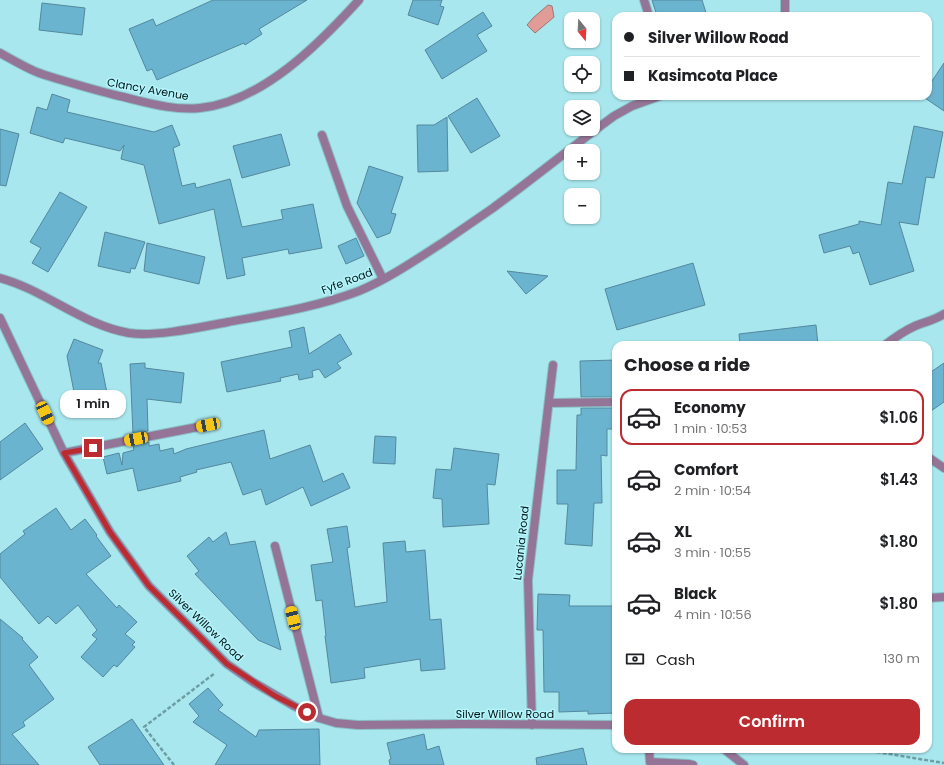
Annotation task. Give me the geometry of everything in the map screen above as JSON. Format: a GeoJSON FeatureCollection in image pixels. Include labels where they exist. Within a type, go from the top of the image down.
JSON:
{"type":"FeatureCollection","features":[{"type":"Feature","properties":{"kind":"street","name":"Clancy Avenue"},"geometry":{"type":"LineString","coordinates":[[0,53],[33,71],[89,89],[161,105],[199,108],[223,104],[240,98],[270,80],[307,54],[359,0]]}},
{"type":"Feature","properties":{"kind":"street"},"geometry":{"type":"LineString","coordinates":[[644,0],[648,12]]}},
{"type":"Feature","properties":{"kind":"street"},"geometry":{"type":"LineString","coordinates":[[784,0],[785,12]]}},
{"type":"Feature","properties":{"kind":"street","name":"Fyfe Road"},"geometry":{"type":"LineString","coordinates":[[0,278],[28,288],[69,311],[89,320],[110,328],[130,333],[154,333],[188,329],[272,314],[323,302],[359,291],[394,274],[493,208],[614,116],[632,106],[649,100]]}},
{"type":"Feature","properties":{"kind":"street"},"geometry":{"type":"LineString","coordinates":[[322,135],[347,206],[383,279]]}},
{"type":"Feature","properties":{"kind":"street"},"geometry":{"type":"LineString","coordinates":[[890,341],[915,326],[940,317],[944,314]]}},
{"type":"Feature","properties":{"kind":"street","name":"Silver Willow Road"},"geometry":{"type":"LineString","coordinates":[[0,318],[64,453],[110,532],[149,586],[227,664],[275,696],[319,718],[336,723],[358,725],[612,726]]}},
{"type":"Feature","properties":{"kind":"street","name":"Lucania Road"},"geometry":{"type":"LineString","coordinates":[[532,725],[528,580],[553,365]]}},
{"type":"Feature","properties":{"kind":"street"},"geometry":{"type":"LineString","coordinates":[[549,403],[612,402]]}},
{"type":"Feature","properties":{"kind":"street"},"geometry":{"type":"LineString","coordinates":[[64,453],[208,425]]}},
{"type":"Feature","properties":{"kind":"street"},"geometry":{"type":"LineString","coordinates":[[932,460],[944,468]]}},
{"type":"Feature","properties":{"kind":"street"},"geometry":{"type":"LineString","coordinates":[[275,546],[319,718]]}},
{"type":"Feature","properties":{"kind":"street"},"geometry":{"type":"LineString","coordinates":[[932,598],[944,597]]}},
{"type":"Feature","properties":{"kind":"street"},"geometry":{"type":"LineString","coordinates":[[649,753],[650,764],[693,765]]}},
{"type":"Feature","properties":{"kind":"street"},"geometry":{"type":"LineString","coordinates":[[729,753],[744,765]]}},
{"type":"Feature","properties":{"kind":"path"},"geometry":{"type":"LineString","coordinates":[[174,765],[144,727],[227,664]]}},
{"type":"Feature","properties":{"kind":"path"},"geometry":{"type":"LineString","coordinates":[[883,753],[944,763]]}},
{"type":"Feature","properties":{"kind":"shaded area"},"geometry":{"type":"Polygon","coordinates":[[[548,5],[552,6],[554,17],[535,33],[527,25],[548,5]]]}},
{"type":"Feature","properties":{"kind":"building"},"geometry":{"type":"Polygon","coordinates":[[[213,0],[307,0],[259,29],[262,34],[245,45],[244,43],[157,80],[152,69],[147,71],[129,29],[153,19],[156,26],[213,0]]]}},
{"type":"Feature","properties":{"kind":"building"},"geometry":{"type":"Polygon","coordinates":[[[413,0],[442,0],[440,6],[444,7],[438,25],[408,15],[413,0]]]}},
{"type":"Feature","properties":{"kind":"building"},"geometry":{"type":"Polygon","coordinates":[[[652,0],[702,0],[706,12],[656,12],[652,0]]]}},
{"type":"Feature","properties":{"kind":"building"},"geometry":{"type":"Polygon","coordinates":[[[42,3],[85,8],[82,35],[39,30],[42,3]]]}},
{"type":"Feature","properties":{"kind":"building"},"geometry":{"type":"Polygon","coordinates":[[[483,12],[492,26],[477,35],[487,51],[442,79],[425,50],[483,12]]]}},
{"type":"Feature","properties":{"kind":"building"},"geometry":{"type":"Polygon","coordinates":[[[944,63],[944,111],[928,100],[932,100],[932,81],[944,63]]]}},
{"type":"Feature","properties":{"kind":"building"},"geometry":{"type":"Polygon","coordinates":[[[52,94],[70,100],[67,112],[154,132],[172,125],[180,145],[173,148],[182,186],[195,183],[196,188],[230,179],[242,227],[283,219],[281,210],[313,204],[322,248],[289,254],[288,249],[242,258],[245,275],[227,279],[214,209],[159,224],[144,165],[121,159],[124,145],[120,151],[65,138],[63,143],[30,133],[37,107],[47,110],[52,94]]]}},
{"type":"Feature","properties":{"kind":"building"},"geometry":{"type":"Polygon","coordinates":[[[477,98],[500,136],[471,153],[448,116],[477,98]]]}},
{"type":"Feature","properties":{"kind":"building"},"geometry":{"type":"Polygon","coordinates":[[[447,117],[448,171],[418,172],[417,125],[434,125],[447,117]]]}},
{"type":"Feature","properties":{"kind":"building"},"geometry":{"type":"Polygon","coordinates":[[[914,126],[943,132],[934,178],[926,177],[918,225],[899,222],[914,271],[870,285],[859,252],[853,254],[850,246],[824,253],[819,235],[859,224],[859,221],[881,225],[888,182],[902,184],[914,126]]]}},
{"type":"Feature","properties":{"kind":"building"},"geometry":{"type":"Polygon","coordinates":[[[0,129],[19,134],[6,186],[0,185],[0,129]]]}},
{"type":"Feature","properties":{"kind":"building"},"geometry":{"type":"Polygon","coordinates":[[[281,134],[290,165],[242,178],[233,146],[281,134]]]}},
{"type":"Feature","properties":{"kind":"building"},"geometry":{"type":"Polygon","coordinates":[[[369,166],[403,177],[391,213],[396,214],[390,233],[377,238],[357,203],[369,166]]]}},
{"type":"Feature","properties":{"kind":"building"},"geometry":{"type":"Polygon","coordinates":[[[60,192],[87,207],[48,272],[32,263],[41,248],[30,242],[60,192]]]}},
{"type":"Feature","properties":{"kind":"building"},"geometry":{"type":"Polygon","coordinates":[[[105,232],[145,242],[135,269],[131,268],[130,273],[98,266],[105,232]]]}},
{"type":"Feature","properties":{"kind":"building"},"geometry":{"type":"Polygon","coordinates":[[[356,238],[364,256],[346,264],[338,246],[356,238]]]}},
{"type":"Feature","properties":{"kind":"building"},"geometry":{"type":"Polygon","coordinates":[[[147,243],[205,257],[199,284],[144,271],[147,243]]]}},
{"type":"Feature","properties":{"kind":"building"},"geometry":{"type":"Polygon","coordinates":[[[693,263],[705,305],[617,330],[605,289],[693,263]]]}},
{"type":"Feature","properties":{"kind":"building"},"geometry":{"type":"Polygon","coordinates":[[[507,271],[548,276],[526,294],[507,271]]]}},
{"type":"Feature","properties":{"kind":"building"},"geometry":{"type":"Polygon","coordinates":[[[816,325],[818,341],[740,341],[739,334],[816,325]]]}},
{"type":"Feature","properties":{"kind":"building"},"geometry":{"type":"Polygon","coordinates":[[[304,327],[309,354],[340,334],[352,354],[337,363],[341,368],[325,378],[319,369],[312,371],[313,377],[299,380],[298,374],[280,378],[281,381],[227,392],[221,362],[292,347],[289,331],[304,327]]]}},
{"type":"Feature","properties":{"kind":"building"},"geometry":{"type":"Polygon","coordinates":[[[74,339],[103,350],[98,363],[101,363],[108,398],[86,403],[84,395],[75,397],[67,356],[74,339]]]}},
{"type":"Feature","properties":{"kind":"building"},"geometry":{"type":"Polygon","coordinates":[[[612,360],[612,397],[581,397],[580,361],[612,360]]]}},
{"type":"Feature","properties":{"kind":"building"},"geometry":{"type":"Polygon","coordinates":[[[145,363],[145,368],[184,373],[181,403],[147,399],[148,431],[133,434],[130,364],[145,363]]]}},
{"type":"Feature","properties":{"kind":"building"},"geometry":{"type":"Polygon","coordinates":[[[944,363],[944,402],[932,410],[932,371],[944,363]]]}},
{"type":"Feature","properties":{"kind":"building"},"geometry":{"type":"Polygon","coordinates":[[[581,408],[612,408],[612,429],[607,429],[607,456],[601,455],[602,503],[594,503],[592,546],[565,544],[568,504],[557,504],[557,470],[576,470],[577,415],[581,415],[581,408]]]}},
{"type":"Feature","properties":{"kind":"building"},"geometry":{"type":"Polygon","coordinates":[[[25,423],[43,449],[0,480],[0,442],[25,423]]]}},
{"type":"Feature","properties":{"kind":"building"},"geometry":{"type":"Polygon","coordinates":[[[264,430],[270,459],[310,445],[323,482],[343,473],[350,488],[311,506],[303,487],[266,505],[261,489],[243,495],[231,462],[196,470],[197,472],[180,477],[181,481],[138,491],[133,468],[107,474],[103,457],[119,453],[122,465],[123,453],[134,450],[133,445],[149,442],[149,446],[159,444],[160,451],[173,448],[174,454],[186,449],[264,430]]]}},
{"type":"Feature","properties":{"kind":"building"},"geometry":{"type":"Polygon","coordinates":[[[375,436],[396,437],[395,464],[373,463],[375,436]]]}},
{"type":"Feature","properties":{"kind":"building"},"geometry":{"type":"Polygon","coordinates":[[[454,448],[499,454],[495,485],[487,484],[489,524],[443,527],[442,499],[433,498],[436,469],[451,470],[454,448]]]}},
{"type":"Feature","properties":{"kind":"building"},"geometry":{"type":"Polygon","coordinates":[[[56,508],[71,530],[85,519],[97,535],[96,536],[111,556],[86,574],[117,608],[119,605],[137,622],[125,634],[135,642],[132,645],[135,647],[117,667],[114,665],[103,677],[81,657],[97,639],[92,635],[97,630],[78,605],[56,624],[48,616],[39,624],[0,577],[0,554],[25,534],[23,531],[56,508]]]}},
{"type":"Feature","properties":{"kind":"building"},"geometry":{"type":"Polygon","coordinates":[[[347,526],[350,547],[347,548],[355,607],[387,602],[383,543],[405,541],[406,552],[425,550],[430,620],[441,619],[445,669],[421,671],[420,659],[364,668],[365,678],[331,683],[322,600],[316,601],[311,565],[333,562],[327,529],[347,526]]]}},
{"type":"Feature","properties":{"kind":"building"},"geometry":{"type":"Polygon","coordinates":[[[226,532],[230,545],[255,541],[281,650],[258,640],[195,574],[199,571],[187,556],[209,537],[213,542],[226,532]]]}},
{"type":"Feature","properties":{"kind":"building"},"geometry":{"type":"Polygon","coordinates":[[[538,594],[570,595],[569,606],[612,606],[612,713],[588,714],[588,711],[559,712],[559,692],[544,692],[543,630],[537,630],[538,594]]]}},
{"type":"Feature","properties":{"kind":"building"},"geometry":{"type":"Polygon","coordinates":[[[0,619],[23,638],[22,639],[38,657],[29,665],[54,699],[23,722],[25,726],[12,734],[39,765],[0,765],[0,619]]]}},
{"type":"Feature","properties":{"kind":"building"},"geometry":{"type":"Polygon","coordinates":[[[208,688],[223,705],[218,710],[256,737],[259,730],[319,729],[320,765],[215,765],[227,745],[193,722],[199,716],[189,704],[208,688]]]}},
{"type":"Feature","properties":{"kind":"building"},"geometry":{"type":"Polygon","coordinates":[[[132,719],[164,765],[100,765],[88,747],[132,719]]]}},
{"type":"Feature","properties":{"kind":"building"},"geometry":{"type":"Polygon","coordinates":[[[424,734],[427,750],[439,746],[444,765],[390,765],[389,760],[391,759],[387,743],[424,734]]]}},
{"type":"Feature","properties":{"kind":"building"},"geometry":{"type":"Polygon","coordinates":[[[583,748],[587,765],[537,765],[536,758],[583,748]]]}},
{"type":"Feature","properties":{"kind":"route"},"geometry":{"type":"LineString","coordinates":[[93,448],[64,453],[110,532],[149,586],[227,664],[275,696],[307,712]]}}]}
